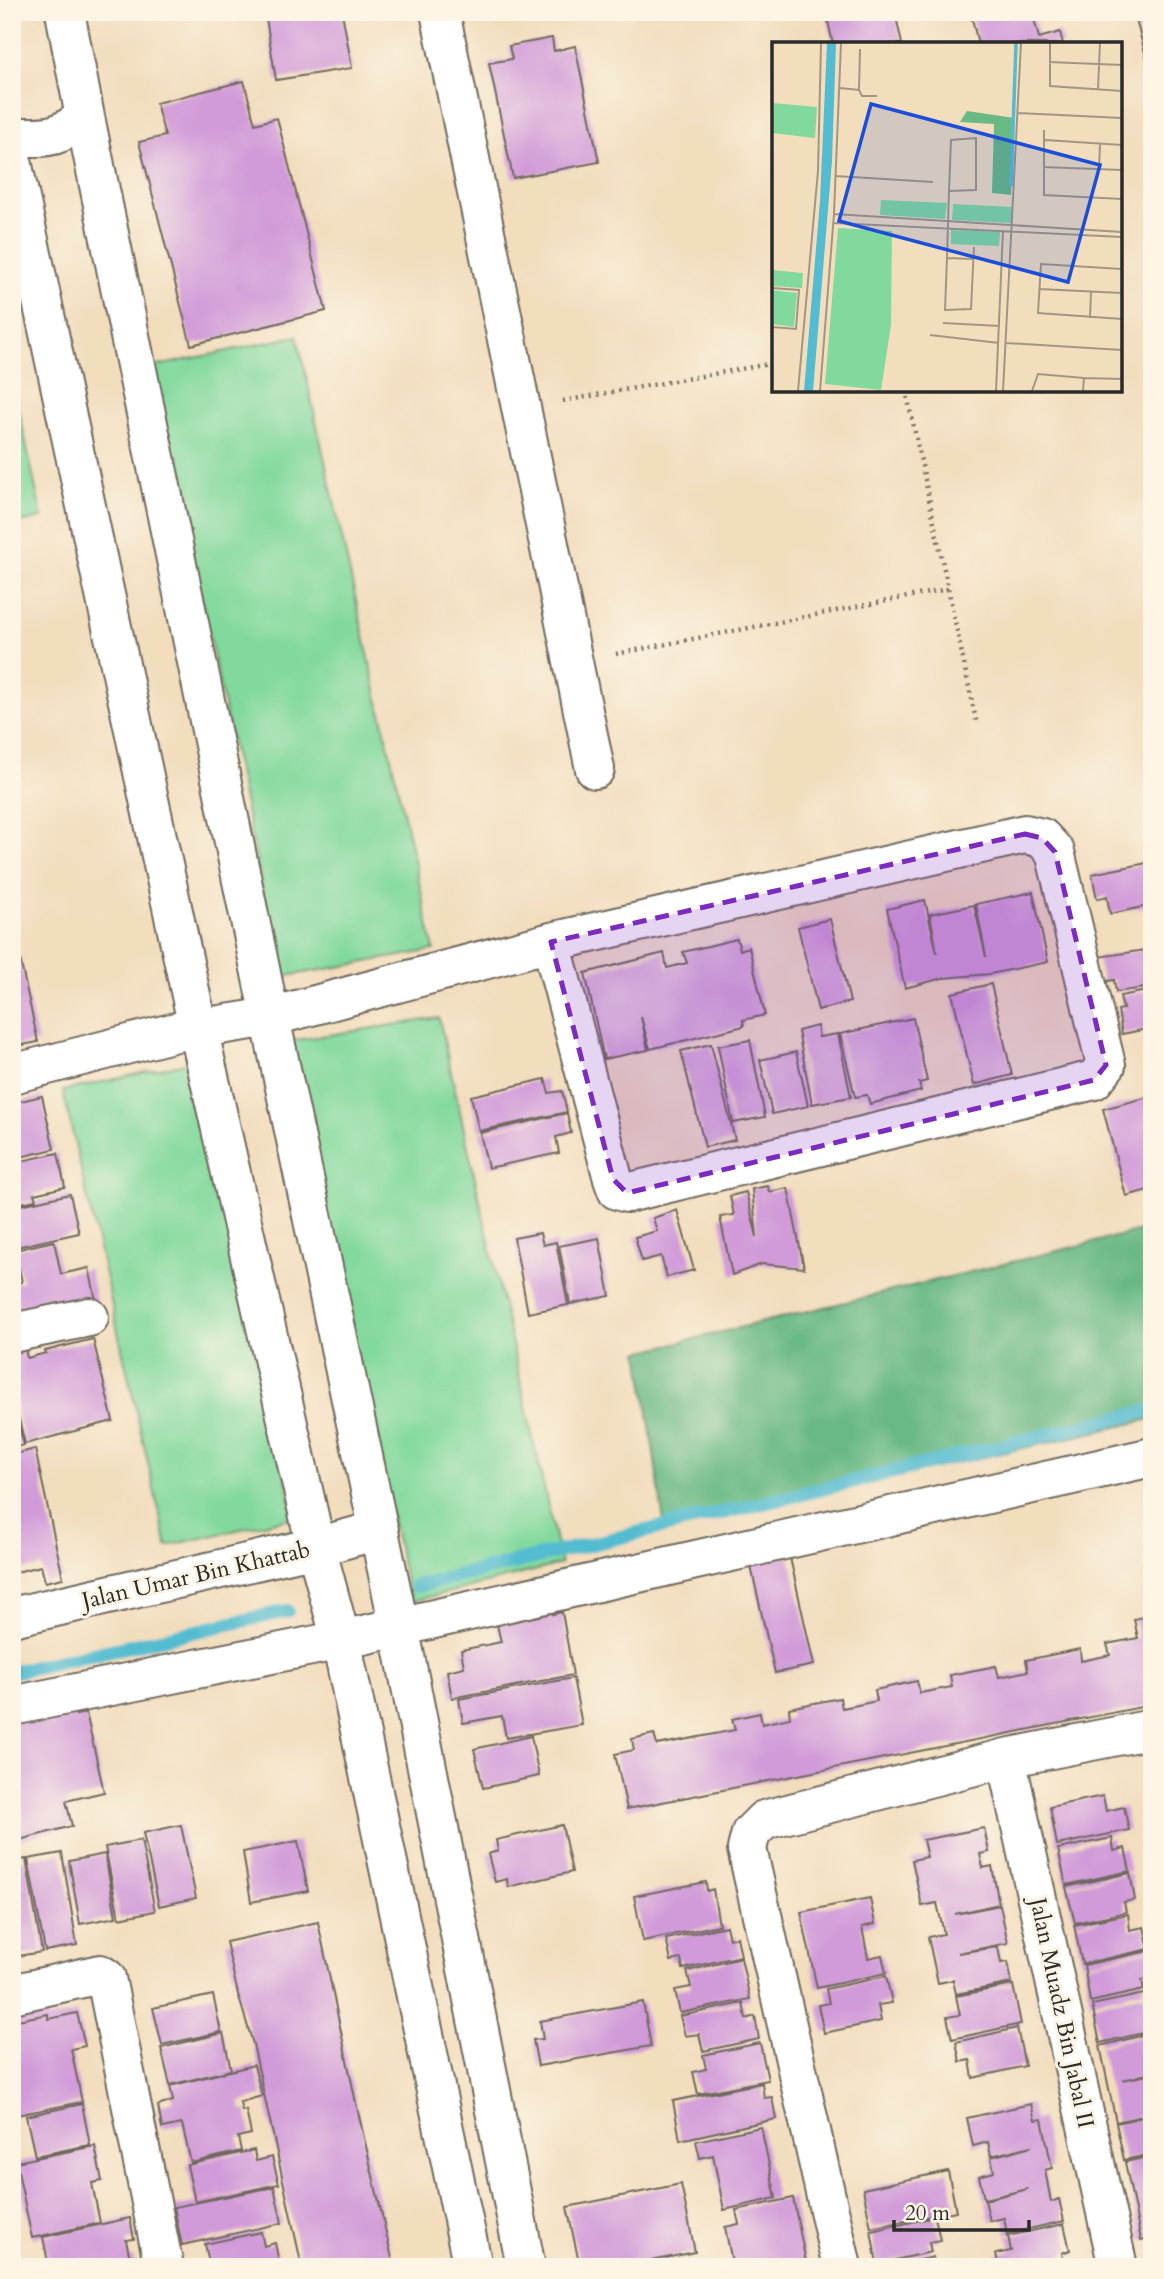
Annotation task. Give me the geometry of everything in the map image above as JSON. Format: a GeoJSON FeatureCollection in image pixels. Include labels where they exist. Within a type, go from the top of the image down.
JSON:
{"type":"FeatureCollection","features":[{"type":"Feature","properties":{"kind":"street"},"geometry":{"type":"LineString","coordinates":[[65,12],[270,1017],[399,1626],[526,2267]]}},
{"type":"Feature","properties":{"kind":"street"},"geometry":{"type":"LineString","coordinates":[[440,12],[595,769]]}},
{"type":"Feature","properties":{"kind":"street"},"geometry":{"type":"LineString","coordinates":[[12,137],[52,138],[85,117]]}},
{"type":"Feature","properties":{"kind":"street"},"geometry":{"type":"LineString","coordinates":[[12,161],[198,1028],[316,1547],[341,1640],[473,2267]]}},
{"type":"Feature","properties":{"kind":"street"},"geometry":{"type":"LineString","coordinates":[[12,1074],[198,1028],[270,1017],[551,942],[1025,834],[1042,838],[1055,852],[1106,1065],[1094,1080],[626,1193],[617,1190],[613,1179],[551,942]]}},
{"type":"Feature","properties":{"kind":"street"},"geometry":{"type":"LineString","coordinates":[[12,1333],[89,1317]]}},
{"type":"Feature","properties":{"kind":"street"},"geometry":{"type":"LineString","coordinates":[[12,1706],[341,1640],[1152,1457]]}},
{"type":"Feature","properties":{"kind":"street","name":"Jalan Umar Bin Khattab"},"geometry":{"type":"LineString","coordinates":[[12,1617],[379,1530]]}},
{"type":"Feature","properties":{"kind":"street"},"geometry":{"type":"LineString","coordinates":[[842,2267],[747,1849],[751,1833],[764,1820],[1006,1758],[1152,1729]]}},
{"type":"Feature","properties":{"kind":"street","name":"Jalan Muadz Bin Jabal II"},"geometry":{"type":"LineString","coordinates":[[1006,1758],[1118,2267]]}},
{"type":"Feature","properties":{"kind":"street"},"geometry":{"type":"LineString","coordinates":[[12,1994],[100,1974],[106,1978],[163,2267]]}},
{"type":"Feature","properties":{"kind":"path"},"geometry":{"type":"LineString","coordinates":[[521,409],[772,363]]}},
{"type":"Feature","properties":{"kind":"path"},"geometry":{"type":"LineString","coordinates":[[906,392],[977,725]]}},
{"type":"Feature","properties":{"kind":"path"},"geometry":{"type":"LineString","coordinates":[[573,662],[948,589]]}},
{"type":"Feature","properties":{"kind":"highlighted area"},"geometry":{"type":"Polygon","coordinates":[[[1025,834],[1042,838],[1055,852],[1106,1065],[1094,1080],[627,1193],[613,1179],[551,942],[1025,834]]]}},
{"type":"Feature","properties":{"kind":"green space"},"geometry":{"type":"Polygon","coordinates":[[[297,336],[434,950],[281,977],[153,367],[297,336]]]}},
{"type":"Feature","properties":{"kind":"green space"},"geometry":{"type":"Polygon","coordinates":[[[12,377],[42,518],[12,525],[12,377]]]}},
{"type":"Feature","properties":{"kind":"green space"},"geometry":{"type":"Polygon","coordinates":[[[439,1018],[561,1564],[410,1602],[289,1041],[439,1018]]]}},
{"type":"Feature","properties":{"kind":"green space"},"geometry":{"type":"Polygon","coordinates":[[[194,1061],[294,1517],[167,1546],[63,1091],[194,1061]]]}},
{"type":"Feature","properties":{"kind":"green space"},"geometry":{"type":"Polygon","coordinates":[[[1152,1228],[1152,1419],[665,1529],[639,1352],[1152,1228]]]}},
{"type":"Feature","properties":{"kind":"building"},"geometry":{"type":"Polygon","coordinates":[[[265,12],[342,12],[352,68],[276,80],[265,12]]]}},
{"type":"Feature","properties":{"kind":"building"},"geometry":{"type":"Polygon","coordinates":[[[826,12],[895,12],[902,42],[833,42],[826,12]]]}},
{"type":"Feature","properties":{"kind":"building"},"geometry":{"type":"Polygon","coordinates":[[[1032,12],[1039,38],[1060,32],[1062,42],[978,42],[971,14],[1032,12]]]}},
{"type":"Feature","properties":{"kind":"building"},"geometry":{"type":"Polygon","coordinates":[[[1134,12],[1152,12],[1151,75],[1134,12]]]}},
{"type":"Feature","properties":{"kind":"building"},"geometry":{"type":"Polygon","coordinates":[[[552,38],[554,51],[575,46],[599,162],[513,178],[489,63],[512,59],[509,46],[552,38]]]}},
{"type":"Feature","properties":{"kind":"building"},"geometry":{"type":"Polygon","coordinates":[[[244,81],[255,124],[277,118],[326,311],[191,345],[139,142],[165,136],[156,103],[244,81]]]}},
{"type":"Feature","properties":{"kind":"building"},"geometry":{"type":"Polygon","coordinates":[[[1152,862],[1152,905],[1110,914],[1107,896],[1097,899],[1092,874],[1152,862]]]}},
{"type":"Feature","properties":{"kind":"building"},"geometry":{"type":"Polygon","coordinates":[[[1033,892],[1048,962],[990,974],[943,978],[905,988],[887,909],[925,900],[937,953],[930,914],[974,905],[986,957],[976,904],[1033,892]]]}},
{"type":"Feature","properties":{"kind":"building"},"geometry":{"type":"Polygon","coordinates":[[[830,919],[850,1002],[818,1010],[798,927],[830,919]]]}},
{"type":"Feature","properties":{"kind":"building"},"geometry":{"type":"Polygon","coordinates":[[[737,939],[740,950],[749,947],[765,1015],[743,1020],[744,1026],[650,1049],[641,1017],[648,1050],[604,1059],[585,973],[664,953],[667,968],[687,963],[683,952],[737,939]]]}},
{"type":"Feature","properties":{"kind":"building"},"geometry":{"type":"Polygon","coordinates":[[[1152,949],[1152,987],[1116,992],[1114,980],[1102,982],[1098,957],[1152,949]]]}},
{"type":"Feature","properties":{"kind":"building"},"geometry":{"type":"Polygon","coordinates":[[[20,959],[38,1042],[12,1047],[12,961],[20,959]]]}},
{"type":"Feature","properties":{"kind":"building"},"geometry":{"type":"Polygon","coordinates":[[[991,984],[1012,1075],[974,1085],[952,993],[991,984]]]}},
{"type":"Feature","properties":{"kind":"building"},"geometry":{"type":"Polygon","coordinates":[[[1152,990],[1152,1028],[1122,1034],[1118,1010],[1123,1009],[1120,996],[1152,990]]]}},
{"type":"Feature","properties":{"kind":"building"},"geometry":{"type":"Polygon","coordinates":[[[913,1018],[927,1081],[919,1083],[921,1091],[870,1104],[867,1095],[855,1097],[840,1034],[913,1018]]]}},
{"type":"Feature","properties":{"kind":"building"},"geometry":{"type":"Polygon","coordinates":[[[817,1026],[819,1037],[838,1034],[851,1097],[812,1104],[798,1031],[817,1026]]]}},
{"type":"Feature","properties":{"kind":"building"},"geometry":{"type":"Polygon","coordinates":[[[750,1040],[765,1117],[733,1123],[718,1046],[750,1040]]]}},
{"type":"Feature","properties":{"kind":"building"},"geometry":{"type":"Polygon","coordinates":[[[711,1044],[735,1140],[705,1147],[681,1051],[711,1044]]]}},
{"type":"Feature","properties":{"kind":"building"},"geometry":{"type":"Polygon","coordinates":[[[796,1052],[808,1106],[772,1114],[760,1060],[796,1052]]]}},
{"type":"Feature","properties":{"kind":"building"},"geometry":{"type":"Polygon","coordinates":[[[545,1079],[549,1093],[562,1091],[567,1112],[479,1131],[471,1096],[545,1079]]]}},
{"type":"Feature","properties":{"kind":"building"},"geometry":{"type":"Polygon","coordinates":[[[42,1096],[54,1149],[12,1159],[12,1103],[42,1096]]]}},
{"type":"Feature","properties":{"kind":"building"},"geometry":{"type":"Polygon","coordinates":[[[1152,1096],[1152,1189],[1126,1196],[1103,1109],[1152,1096]]]}},
{"type":"Feature","properties":{"kind":"building"},"geometry":{"type":"Polygon","coordinates":[[[567,1113],[571,1133],[556,1137],[559,1153],[488,1168],[480,1133],[567,1113]]]}},
{"type":"Feature","properties":{"kind":"building"},"geometry":{"type":"Polygon","coordinates":[[[58,1153],[65,1187],[34,1194],[36,1200],[12,1205],[12,1163],[58,1153]]]}},
{"type":"Feature","properties":{"kind":"building"},"geometry":{"type":"Polygon","coordinates":[[[768,1186],[769,1192],[788,1188],[804,1268],[762,1264],[732,1275],[720,1217],[734,1215],[730,1196],[746,1192],[757,1237],[752,1189],[768,1186]]]}},
{"type":"Feature","properties":{"kind":"building"},"geometry":{"type":"Polygon","coordinates":[[[70,1194],[79,1233],[12,1248],[12,1207],[70,1194]]]}},
{"type":"Feature","properties":{"kind":"building"},"geometry":{"type":"Polygon","coordinates":[[[677,1210],[694,1270],[667,1277],[661,1256],[642,1261],[635,1237],[657,1231],[653,1218],[677,1210]]]}},
{"type":"Feature","properties":{"kind":"building"},"geometry":{"type":"Polygon","coordinates":[[[540,1233],[543,1245],[556,1242],[568,1305],[528,1313],[514,1238],[540,1233]]]}},
{"type":"Feature","properties":{"kind":"building"},"geometry":{"type":"Polygon","coordinates":[[[599,1238],[610,1296],[570,1304],[559,1246],[599,1238]]]}},
{"type":"Feature","properties":{"kind":"building"},"geometry":{"type":"Polygon","coordinates":[[[54,1241],[61,1274],[89,1268],[96,1300],[12,1316],[12,1284],[22,1282],[15,1250],[54,1241]]]}},
{"type":"Feature","properties":{"kind":"building"},"geometry":{"type":"Polygon","coordinates":[[[93,1339],[113,1421],[25,1444],[12,1391],[12,1352],[25,1348],[27,1358],[93,1339]]]}},
{"type":"Feature","properties":{"kind":"building"},"geometry":{"type":"Polygon","coordinates":[[[12,1401],[24,1445],[12,1448],[12,1401]]]}},
{"type":"Feature","properties":{"kind":"building"},"geometry":{"type":"Polygon","coordinates":[[[35,1449],[63,1578],[45,1582],[41,1566],[16,1572],[12,1555],[12,1455],[35,1449]]]}},
{"type":"Feature","properties":{"kind":"building"},"geometry":{"type":"Polygon","coordinates":[[[789,1553],[814,1665],[775,1673],[750,1562],[789,1553]]]}},
{"type":"Feature","properties":{"kind":"building"},"geometry":{"type":"Polygon","coordinates":[[[550,1597],[553,1614],[562,1612],[573,1675],[452,1698],[447,1671],[464,1667],[461,1650],[501,1642],[493,1607],[550,1597]]]}},
{"type":"Feature","properties":{"kind":"building"},"geometry":{"type":"Polygon","coordinates":[[[1152,1615],[1152,1705],[627,1809],[615,1754],[634,1750],[632,1739],[654,1734],[657,1745],[735,1730],[732,1719],[760,1713],[762,1724],[790,1718],[789,1708],[840,1698],[842,1708],[853,1706],[877,1701],[875,1690],[917,1681],[920,1693],[952,1687],[950,1675],[996,1666],[999,1677],[1028,1671],[1026,1660],[1080,1649],[1081,1661],[1110,1655],[1107,1644],[1138,1638],[1134,1619],[1152,1615]]]}},
{"type":"Feature","properties":{"kind":"building"},"geometry":{"type":"Polygon","coordinates":[[[573,1678],[582,1725],[506,1738],[502,1716],[463,1723],[459,1699],[573,1678]]]}},
{"type":"Feature","properties":{"kind":"building"},"geometry":{"type":"Polygon","coordinates":[[[74,1704],[76,1715],[86,1713],[104,1792],[66,1801],[72,1826],[12,1842],[12,1716],[74,1704]]]}},
{"type":"Feature","properties":{"kind":"building"},"geometry":{"type":"Polygon","coordinates":[[[531,1736],[539,1776],[483,1788],[474,1749],[531,1736]]]}},
{"type":"Feature","properties":{"kind":"building"},"geometry":{"type":"Polygon","coordinates":[[[1103,1796],[1106,1811],[1124,1807],[1129,1830],[1057,1845],[1050,1807],[1103,1796]]]}},
{"type":"Feature","properties":{"kind":"building"},"geometry":{"type":"Polygon","coordinates":[[[181,1825],[196,1898],[159,1906],[143,1833],[181,1825]]]}},
{"type":"Feature","properties":{"kind":"building"},"geometry":{"type":"Polygon","coordinates":[[[562,1825],[572,1872],[508,1887],[507,1879],[495,1882],[488,1854],[498,1851],[496,1840],[562,1825]]]}},
{"type":"Feature","properties":{"kind":"building"},"geometry":{"type":"Polygon","coordinates":[[[984,1828],[989,1852],[980,1854],[983,1868],[992,1866],[999,1904],[955,1914],[1000,1905],[1008,1943],[958,1953],[998,1947],[1001,1963],[1008,1962],[1012,1983],[956,1994],[953,1980],[938,1983],[928,1937],[944,1934],[937,1903],[922,1906],[912,1860],[927,1857],[923,1840],[984,1828]]]}},
{"type":"Feature","properties":{"kind":"building"},"geometry":{"type":"Polygon","coordinates":[[[1112,1838],[1114,1851],[1125,1848],[1130,1871],[1066,1885],[1058,1849],[1112,1838]]]}},
{"type":"Feature","properties":{"kind":"building"},"geometry":{"type":"Polygon","coordinates":[[[141,1840],[155,1911],[119,1918],[105,1847],[141,1840]]]}},
{"type":"Feature","properties":{"kind":"building"},"geometry":{"type":"Polygon","coordinates":[[[298,1841],[308,1891],[251,1902],[243,1852],[298,1841]]]}},
{"type":"Feature","properties":{"kind":"building"},"geometry":{"type":"Polygon","coordinates":[[[62,1853],[77,1945],[45,1951],[28,1859],[62,1853]]]}},
{"type":"Feature","properties":{"kind":"building"},"geometry":{"type":"Polygon","coordinates":[[[105,1854],[116,1917],[80,1924],[69,1861],[105,1854]]]}},
{"type":"Feature","properties":{"kind":"building"},"geometry":{"type":"Polygon","coordinates":[[[26,1859],[42,1952],[12,1957],[12,1862],[26,1859]]]}},
{"type":"Feature","properties":{"kind":"building"},"geometry":{"type":"Polygon","coordinates":[[[1130,1873],[1135,1900],[1124,1902],[1126,1912],[1075,1923],[1066,1887],[1130,1873]]]}},
{"type":"Feature","properties":{"kind":"building"},"geometry":{"type":"Polygon","coordinates":[[[706,1882],[707,1891],[713,1889],[719,1925],[643,1941],[634,1896],[706,1882]]]}},
{"type":"Feature","properties":{"kind":"building"},"geometry":{"type":"Polygon","coordinates":[[[870,1898],[875,1924],[862,1927],[868,1958],[882,1955],[886,1973],[817,1988],[801,1912],[870,1898]]]}},
{"type":"Feature","properties":{"kind":"building"},"geometry":{"type":"Polygon","coordinates":[[[1128,1914],[1130,1930],[1144,1927],[1149,1949],[1082,1964],[1074,1925],[1128,1914]]]}},
{"type":"Feature","properties":{"kind":"building"},"geometry":{"type":"Polygon","coordinates":[[[318,1922],[394,2267],[302,2267],[253,2044],[226,1942],[318,1922]]]}},
{"type":"Feature","properties":{"kind":"building"},"geometry":{"type":"Polygon","coordinates":[[[726,1926],[729,1939],[737,1937],[741,1956],[683,1969],[681,1959],[671,1961],[666,1939],[726,1926]]]}},
{"type":"Feature","properties":{"kind":"building"},"geometry":{"type":"Polygon","coordinates":[[[1149,1951],[1152,1978],[1142,1980],[1144,1990],[1090,2002],[1084,1965],[1149,1951]]]}},
{"type":"Feature","properties":{"kind":"building"},"geometry":{"type":"Polygon","coordinates":[[[741,1958],[750,1999],[680,2013],[675,1990],[691,1987],[687,1971],[741,1958]]]}},
{"type":"Feature","properties":{"kind":"building"},"geometry":{"type":"Polygon","coordinates":[[[886,1976],[892,2003],[878,2005],[881,2021],[824,2033],[818,2005],[829,2003],[826,1989],[886,1976]]]}},
{"type":"Feature","properties":{"kind":"building"},"geometry":{"type":"Polygon","coordinates":[[[1013,1985],[1021,2024],[952,2039],[947,2017],[960,2015],[956,1996],[1013,1985]]]}},
{"type":"Feature","properties":{"kind":"building"},"geometry":{"type":"Polygon","coordinates":[[[1144,1994],[1147,2008],[1152,2007],[1152,2031],[1100,2043],[1092,2005],[1144,1994]]]}},
{"type":"Feature","properties":{"kind":"building"},"geometry":{"type":"Polygon","coordinates":[[[213,1995],[221,2032],[162,2045],[153,2008],[213,1995]]]}},
{"type":"Feature","properties":{"kind":"building"},"geometry":{"type":"Polygon","coordinates":[[[643,2002],[651,2046],[538,2066],[533,2040],[543,2039],[540,2021],[643,2002]]]}},
{"type":"Feature","properties":{"kind":"building"},"geometry":{"type":"Polygon","coordinates":[[[743,2003],[746,2019],[755,2016],[759,2039],[703,2051],[699,2034],[685,2036],[680,2016],[743,2003]]]}},
{"type":"Feature","properties":{"kind":"building"},"geometry":{"type":"Polygon","coordinates":[[[77,2013],[85,2046],[71,2049],[82,2102],[12,2116],[12,2021],[48,2014],[48,2019],[77,2013]]]}},
{"type":"Feature","properties":{"kind":"building"},"geometry":{"type":"Polygon","coordinates":[[[1017,2028],[1025,2066],[973,2078],[970,2060],[960,2062],[956,2042],[1017,2028]]]}},
{"type":"Feature","properties":{"kind":"building"},"geometry":{"type":"Polygon","coordinates":[[[223,2033],[231,2070],[170,2085],[161,2048],[223,2033]]]}},
{"type":"Feature","properties":{"kind":"building"},"geometry":{"type":"Polygon","coordinates":[[[1152,2033],[1152,2073],[1123,2080],[1152,2074],[1152,2114],[1116,2122],[1100,2046],[1152,2033]]]}},
{"type":"Feature","properties":{"kind":"building"},"geometry":{"type":"Polygon","coordinates":[[[760,2043],[768,2080],[698,2094],[693,2072],[706,2069],[703,2055],[760,2043]]]}},
{"type":"Feature","properties":{"kind":"building"},"geometry":{"type":"Polygon","coordinates":[[[254,2065],[262,2096],[240,2102],[242,2111],[246,2110],[251,2134],[238,2137],[241,2151],[191,2163],[182,2124],[162,2128],[158,2106],[173,2101],[170,2086],[254,2065]]]}},
{"type":"Feature","properties":{"kind":"building"},"geometry":{"type":"Polygon","coordinates":[[[762,2083],[764,2098],[772,2097],[776,2119],[680,2140],[673,2101],[762,2083]]]}},
{"type":"Feature","properties":{"kind":"building"},"geometry":{"type":"Polygon","coordinates":[[[82,2104],[90,2145],[35,2156],[26,2116],[82,2104]]]}},
{"type":"Feature","properties":{"kind":"building"},"geometry":{"type":"Polygon","coordinates":[[[1031,2104],[1035,2120],[1042,2119],[1052,2168],[1045,2170],[1051,2202],[1059,2199],[1064,2221],[1007,2234],[1004,2218],[990,2221],[985,2200],[1028,2189],[984,2199],[979,2176],[994,2172],[991,2157],[1032,2146],[991,2156],[988,2142],[973,2146],[967,2118],[1031,2104]]]}},
{"type":"Feature","properties":{"kind":"building"},"geometry":{"type":"Polygon","coordinates":[[[1152,2115],[1152,2154],[1124,2160],[1116,2123],[1152,2115]]]}},
{"type":"Feature","properties":{"kind":"building"},"geometry":{"type":"Polygon","coordinates":[[[761,2127],[776,2198],[724,2210],[713,2155],[700,2158],[696,2141],[761,2127]]]}},
{"type":"Feature","properties":{"kind":"building"},"geometry":{"type":"Polygon","coordinates":[[[95,2146],[102,2181],[92,2183],[100,2223],[32,2238],[16,2162],[95,2146]]]}},
{"type":"Feature","properties":{"kind":"building"},"geometry":{"type":"Polygon","coordinates":[[[254,2150],[256,2161],[272,2157],[279,2184],[195,2202],[187,2165],[254,2150]]]}},
{"type":"Feature","properties":{"kind":"building"},"geometry":{"type":"Polygon","coordinates":[[[1152,2156],[1152,2237],[1141,2240],[1125,2162],[1152,2156]]]}},
{"type":"Feature","properties":{"kind":"building"},"geometry":{"type":"Polygon","coordinates":[[[948,2171],[956,2211],[871,2228],[863,2189],[948,2171]]]}},
{"type":"Feature","properties":{"kind":"building"},"geometry":{"type":"Polygon","coordinates":[[[681,2184],[695,2252],[622,2267],[580,2267],[567,2207],[681,2184]]]}},
{"type":"Feature","properties":{"kind":"building"},"geometry":{"type":"Polygon","coordinates":[[[274,2187],[282,2223],[182,2245],[174,2207],[274,2187]]]}},
{"type":"Feature","properties":{"kind":"building"},"geometry":{"type":"Polygon","coordinates":[[[793,2198],[807,2267],[733,2267],[725,2227],[739,2224],[736,2210],[793,2198]]]}},
{"type":"Feature","properties":{"kind":"building"},"geometry":{"type":"Polygon","coordinates":[[[935,2217],[940,2240],[929,2242],[931,2252],[877,2264],[871,2231],[935,2217]]]}},
{"type":"Feature","properties":{"kind":"building"},"geometry":{"type":"Polygon","coordinates":[[[130,2218],[134,2239],[126,2240],[130,2258],[133,2257],[136,2267],[49,2267],[43,2237],[130,2218]]]}},
{"type":"Feature","properties":{"kind":"building"},"geometry":{"type":"Polygon","coordinates":[[[1064,2224],[1070,2250],[1062,2253],[1064,2263],[1049,2267],[999,2267],[996,2254],[1011,2251],[1008,2236],[1064,2224]]]}},
{"type":"Feature","properties":{"kind":"building"},"geometry":{"type":"Polygon","coordinates":[[[261,2232],[264,2246],[275,2243],[280,2267],[210,2267],[205,2244],[261,2232]]]}},
{"type":"Feature","properties":{"kind":"building"},"geometry":{"type":"Polygon","coordinates":[[[933,2257],[935,2267],[895,2267],[895,2266],[933,2257]]]}},
{"type":"Feature","properties":{"kind":"waterway"},"geometry":{"type":"LineString","coordinates":[[416,1586],[1152,1410]]}},
{"type":"Feature","properties":{"kind":"waterway"},"geometry":{"type":"LineString","coordinates":[[12,1672],[287,1611]]}}]}
